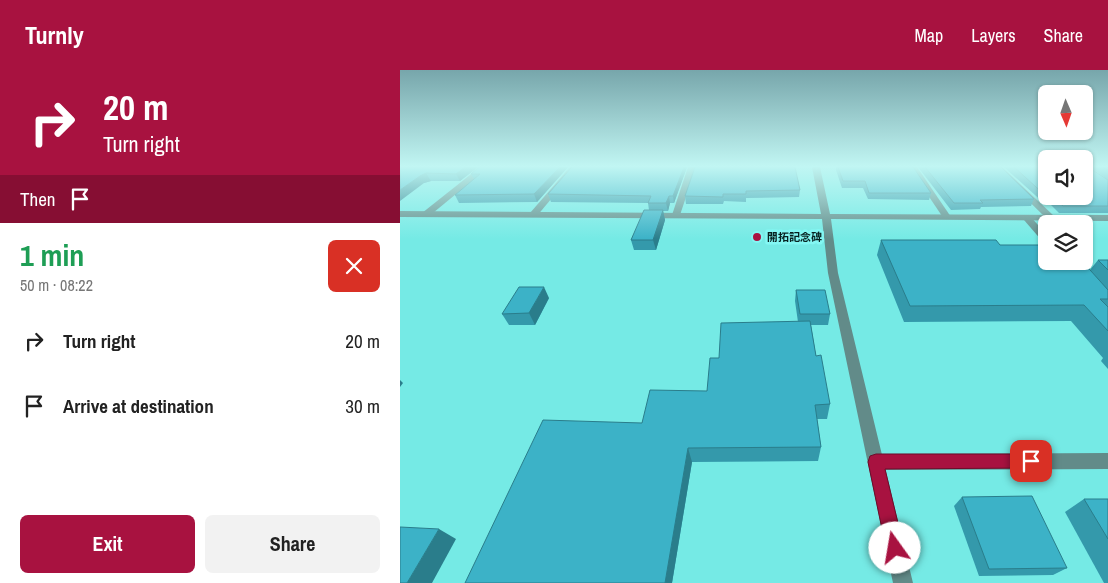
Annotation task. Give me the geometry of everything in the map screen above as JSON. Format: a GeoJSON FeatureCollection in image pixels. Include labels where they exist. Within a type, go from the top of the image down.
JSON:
{"type":"FeatureCollection","features":[{"type":"Feature","properties":{"kind":"street"},"geometry":{"type":"LineString","coordinates":[[425,215],[455,191]]}},
{"type":"Feature","properties":{"kind":"street"},"geometry":{"type":"LineString","coordinates":[[533,215],[554,191]]}},
{"type":"Feature","properties":{"kind":"street"},"geometry":{"type":"LineString","coordinates":[[676,215],[684,191]]}},
{"type":"Feature","properties":{"kind":"street"},"geometry":{"type":"LineString","coordinates":[[821,191],[833,273],[903,583]]}},
{"type":"Feature","properties":{"kind":"street"},"geometry":{"type":"LineString","coordinates":[[929,191],[947,217]]}},
{"type":"Feature","properties":{"kind":"street"},"geometry":{"type":"LineString","coordinates":[[1023,191],[1048,215]]}},
{"type":"Feature","properties":{"kind":"street"},"geometry":{"type":"LineString","coordinates":[[400,214],[826,215],[1038,218]]}},
{"type":"Feature","properties":{"kind":"street"},"geometry":{"type":"LineString","coordinates":[[1027,218],[1038,231]]}},
{"type":"Feature","properties":{"kind":"street"},"geometry":{"type":"LineString","coordinates":[[1093,218],[1108,218]]}},
{"type":"Feature","properties":{"kind":"street"},"geometry":{"type":"LineString","coordinates":[[876,462],[1108,461]]}},
{"type":"Feature","properties":{"kind":"building"},"geometry":{"type":"Polygon","coordinates":[[[460,191],[537,191],[534,194],[455,195],[460,191]]]}},
{"type":"Feature","properties":{"kind":"building"},"geometry":{"type":"Polygon","coordinates":[[[551,191],[675,191],[673,196],[669,196],[666,203],[648,203],[651,196],[548,194],[551,191]]]}},
{"type":"Feature","properties":{"kind":"building"},"geometry":{"type":"Polygon","coordinates":[[[687,191],[749,191],[746,191],[746,194],[723,194],[723,197],[685,196],[687,191]]]}},
{"type":"Feature","properties":{"kind":"building"},"geometry":{"type":"Polygon","coordinates":[[[868,191],[930,191],[931,193],[869,193],[868,191]]]}},
{"type":"Feature","properties":{"kind":"building"},"geometry":{"type":"Polygon","coordinates":[[[944,191],[1026,191],[1034,199],[980,200],[983,203],[954,203],[944,191]]]}},
{"type":"Feature","properties":{"kind":"building"},"geometry":{"type":"Polygon","coordinates":[[[1093,191],[1108,191],[1108,206],[1062,205],[1093,205],[1093,191]]]}},
{"type":"Feature","properties":{"kind":"building"},"geometry":{"type":"Polygon","coordinates":[[[644,210],[663,210],[653,240],[631,240],[644,210]]]}},
{"type":"Feature","properties":{"kind":"building"},"geometry":{"type":"Polygon","coordinates":[[[881,240],[996,240],[1000,245],[1038,245],[1038,270],[1090,270],[1108,290],[1108,299],[1100,299],[1108,307],[1108,331],[1084,305],[910,306],[881,240]]]}},
{"type":"Feature","properties":{"kind":"building"},"geometry":{"type":"Polygon","coordinates":[[[1098,260],[1108,260],[1108,270],[1098,260]]]}},
{"type":"Feature","properties":{"kind":"building"},"geometry":{"type":"Polygon","coordinates":[[[519,287],[544,287],[529,313],[502,314],[519,287]]]}},
{"type":"Feature","properties":{"kind":"building"},"geometry":{"type":"Polygon","coordinates":[[[796,290],[825,290],[830,314],[800,314],[796,290]]]}},
{"type":"Feature","properties":{"kind":"building"},"geometry":{"type":"Polygon","coordinates":[[[810,321],[816,356],[821,355],[830,404],[815,405],[821,447],[688,448],[665,583],[465,583],[543,420],[642,423],[650,390],[707,391],[710,358],[719,358],[721,323],[810,321]]]}},
{"type":"Feature","properties":{"kind":"building"},"geometry":{"type":"Polygon","coordinates":[[[1032,496],[1067,568],[989,569],[962,497],[1032,496]]]}},
{"type":"Feature","properties":{"kind":"building"},"geometry":{"type":"Polygon","coordinates":[[[1084,499],[1108,499],[1108,539],[1084,499]]]}},
{"type":"Feature","properties":{"kind":"building"},"geometry":{"type":"Polygon","coordinates":[[[400,527],[439,529],[407,583],[400,583],[400,527]]]}},
{"type":"Feature","properties":{"kind":"place","name":"開拓記念碑"},"geometry":{"type":"Point","coordinates":[757,237]}},
{"type":"Feature","properties":{"kind":"route"},"geometry":{"type":"LineString","coordinates":[[895,548],[876,462],[1031,461]]}}]}
